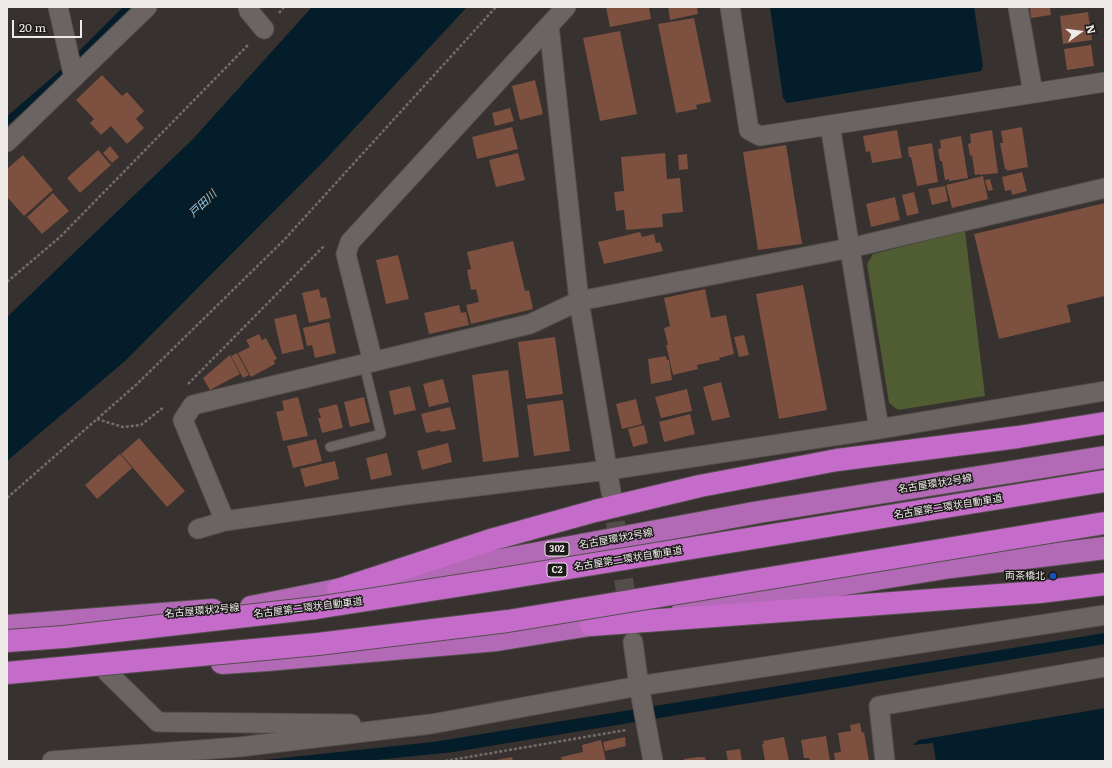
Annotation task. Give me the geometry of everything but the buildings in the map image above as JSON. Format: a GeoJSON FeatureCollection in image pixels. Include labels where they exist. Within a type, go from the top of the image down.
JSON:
{"type":"FeatureCollection","features":[{"type":"Feature","properties":{"kind":"highway"},"geometry":{"type":"LineString","coordinates":[[338,590],[494,539],[700,486],[837,460],[1018,437],[1105,423]]}},
{"type":"Feature","properties":{"kind":"highway","name":"名古屋環状2号線"},"geometry":{"type":"LineString","coordinates":[[7,626],[253,607],[766,511],[1105,457]]}},
{"type":"Feature","properties":{"kind":"highway","name":"名古屋第二環状自動車道"},"geometry":{"type":"LineString","coordinates":[[7,641],[64,637],[324,607],[1105,481]]}},
{"type":"Feature","properties":{"kind":"highway"},"geometry":{"type":"LineString","coordinates":[[7,673],[318,644],[508,622],[1105,523]]}},
{"type":"Feature","properties":{"kind":"highway"},"geometry":{"type":"LineString","coordinates":[[7,683],[152,667],[268,660],[497,640],[951,567],[1105,548]]}},
{"type":"Feature","properties":{"kind":"highway"},"geometry":{"type":"LineString","coordinates":[[590,625],[1040,592],[1105,584]]}},
{"type":"Feature","properties":{"kind":"street"},"geometry":{"type":"LineString","coordinates":[[58,7],[74,78]]}},
{"type":"Feature","properties":{"kind":"street"},"geometry":{"type":"LineString","coordinates":[[7,142],[147,7]]}},
{"type":"Feature","properties":{"kind":"street"},"geometry":{"type":"LineString","coordinates":[[248,7],[264,30]]}},
{"type":"Feature","properties":{"kind":"street"},"geometry":{"type":"LineString","coordinates":[[369,363],[346,254],[350,242],[566,7]]}},
{"type":"Feature","properties":{"kind":"street"},"geometry":{"type":"LineString","coordinates":[[730,7],[749,130],[760,136],[1105,82]]}},
{"type":"Feature","properties":{"kind":"street"},"geometry":{"type":"LineString","coordinates":[[1018,7],[1033,94]]}},
{"type":"Feature","properties":{"kind":"street"},"geometry":{"type":"LineString","coordinates":[[549,26],[579,301],[611,492]]}},
{"type":"Feature","properties":{"kind":"street"},"geometry":{"type":"LineString","coordinates":[[830,125],[879,429]]}},
{"type":"Feature","properties":{"kind":"street"},"geometry":{"type":"LineString","coordinates":[[225,521],[183,420],[194,405],[530,324],[579,301],[850,248],[1105,188]]}},
{"type":"Feature","properties":{"kind":"street"},"geometry":{"type":"LineString","coordinates":[[198,529],[225,521],[405,495],[608,470],[879,429],[1105,391]]}},
{"type":"Feature","properties":{"kind":"street"},"geometry":{"type":"LineString","coordinates":[[52,761],[238,747],[431,724],[640,693],[1105,615]]}},
{"type":"Feature","properties":{"kind":"street"},"geometry":{"type":"LineString","coordinates":[[633,642],[640,693],[653,761]]}},
{"type":"Feature","properties":{"kind":"street"},"geometry":{"type":"LineString","coordinates":[[886,761],[879,706],[1105,667]]}},
{"type":"Feature","properties":{"kind":"street"},"geometry":{"type":"LineString","coordinates":[[107,672],[158,722],[431,724]]}},
{"type":"Feature","properties":{"kind":"lane"},"geometry":{"type":"LineString","coordinates":[[330,447],[381,434],[369,363]]}},
{"type":"Feature","properties":{"kind":"path"},"geometry":{"type":"LineString","coordinates":[[7,282],[60,237],[264,30],[284,7]]}},
{"type":"Feature","properties":{"kind":"path"},"geometry":{"type":"LineString","coordinates":[[7,498],[137,384],[284,240],[496,7]]}},
{"type":"Feature","properties":{"kind":"path"},"geometry":{"type":"LineString","coordinates":[[188,384],[339,232],[350,242]]}},
{"type":"Feature","properties":{"kind":"path"},"geometry":{"type":"LineString","coordinates":[[97,419],[123,426],[141,425],[165,406]]}},
{"type":"Feature","properties":{"kind":"path"},"geometry":{"type":"LineString","coordinates":[[445,761],[646,726]]}},
{"type":"Feature","properties":{"kind":"green space"},"geometry":{"type":"Polygon","coordinates":[[[965,231],[985,396],[898,410],[889,403],[867,264],[873,254],[965,231]]]}},
{"type":"Feature","properties":{"kind":"water","name":"戸田川"},"geometry":{"type":"Polygon","coordinates":[[[312,7],[467,7],[326,159],[125,361],[7,461],[7,317],[193,139],[312,7]]]}},
{"type":"Feature","properties":{"kind":"water"},"geometry":{"type":"Polygon","coordinates":[[[770,7],[974,7],[983,66],[981,71],[787,103],[783,98],[770,7]]]}},
{"type":"Feature","properties":{"kind":"water"},"geometry":{"type":"Polygon","coordinates":[[[1105,633],[1105,644],[454,752],[366,761],[255,761],[433,742],[1105,633]]]}},
{"type":"Feature","properties":{"kind":"water"},"geometry":{"type":"Polygon","coordinates":[[[1105,708],[1105,761],[936,761],[933,743],[913,745],[919,740],[1105,708]]]}},
{"type":"Feature","properties":{"kind":"waterway"},"geometry":{"type":"LineString","coordinates":[[77,58],[128,7]]}},
{"type":"Feature","properties":{"kind":"waterway"},"geometry":{"type":"LineString","coordinates":[[7,121],[65,71]]}},
{"type":"Feature","properties":{"kind":"tunnel"},"geometry":{"type":"LineString","coordinates":[[611,493],[629,616]]}},
{"type":"Feature","properties":{"kind":"place","name":"両茶橋北"},"geometry":{"type":"Point","coordinates":[1053,576]}}]}
